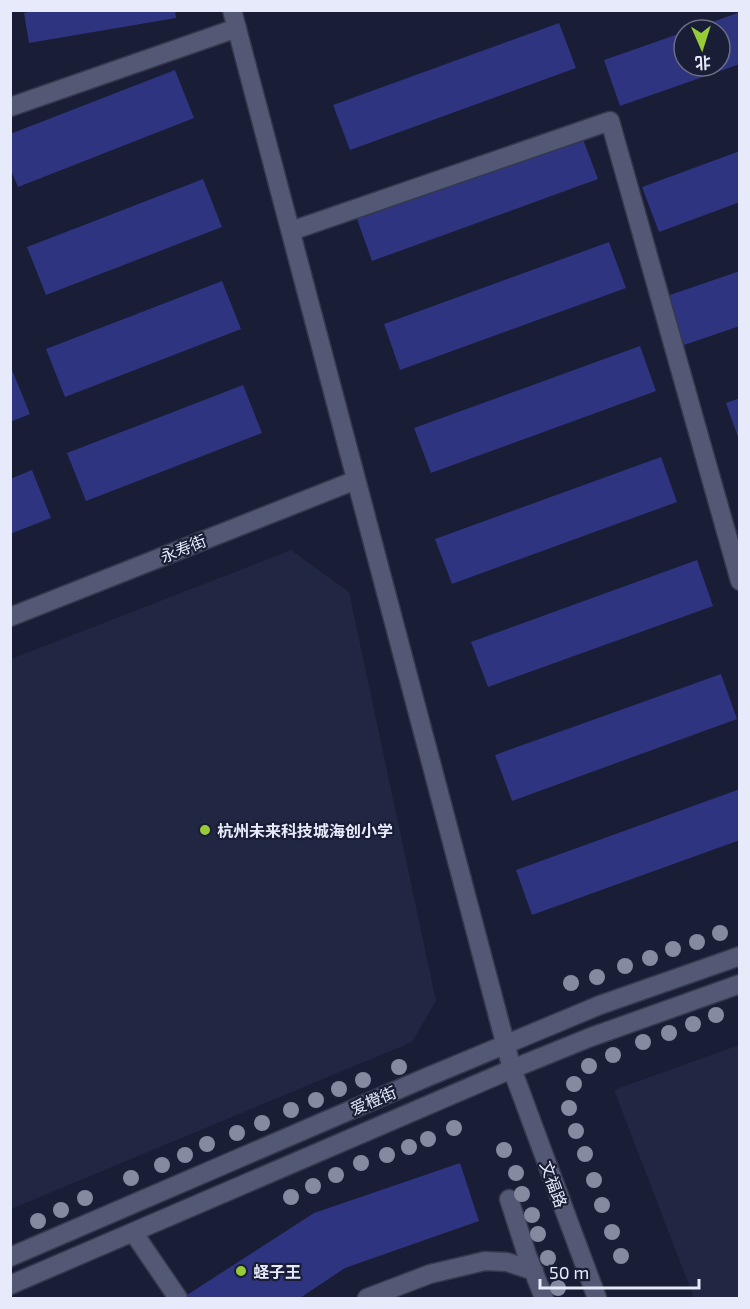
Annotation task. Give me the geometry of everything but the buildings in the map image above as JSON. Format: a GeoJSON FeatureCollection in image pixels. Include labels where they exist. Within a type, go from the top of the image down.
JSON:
{"type":"FeatureCollection","features":[{"type":"Feature","properties":{"kind":"street"},"geometry":{"type":"LineString","coordinates":[[10,107],[235,19]]}},
{"type":"Feature","properties":{"kind":"street","name":"文福路"},"geometry":{"type":"LineString","coordinates":[[235,19],[512,1069],[597,1299]]}},
{"type":"Feature","properties":{"kind":"street"},"geometry":{"type":"LineString","coordinates":[[291,231],[610,121],[740,580]]}},
{"type":"Feature","properties":{"kind":"street","name":"永寿街"},"geometry":{"type":"LineString","coordinates":[[10,617],[356,480]]}},
{"type":"Feature","properties":{"kind":"street","name":"爱橙街"},"geometry":{"type":"LineString","coordinates":[[10,1257],[505,1044],[600,1005],[740,956]]}},
{"type":"Feature","properties":{"kind":"street","name":"爱橙街"},"geometry":{"type":"LineString","coordinates":[[10,1285],[512,1069],[591,1037],[740,984]]}},
{"type":"Feature","properties":{"kind":"street"},"geometry":{"type":"LineString","coordinates":[[509,1199],[544,1299]]}},
{"type":"Feature","properties":{"kind":"street"},"geometry":{"type":"LineString","coordinates":[[133,1232],[178,1299]]}},
{"type":"Feature","properties":{"kind":"street"},"geometry":{"type":"LineString","coordinates":[[367,1299],[430,1274],[485,1261],[507,1262],[534,1271]]}},
{"type":"Feature","properties":{"kind":"shaded area","name":"杭州未来科技城海创小学"},"geometry":{"type":"Polygon","coordinates":[[[291,550],[349,592],[436,1001],[412,1042],[11,1209],[11,659],[291,550]]]}},
{"type":"Feature","properties":{"kind":"shaded area"},"geometry":{"type":"Polygon","coordinates":[[[739,1045],[739,1298],[694,1298],[614,1090],[739,1045]]]}},
{"type":"Feature","properties":{"kind":"place","name":"杭州未来科技城海创小学"},"geometry":{"type":"Point","coordinates":[205,830]}},
{"type":"Feature","properties":{"kind":"place","name":"蛏子王"},"geometry":{"type":"Point","coordinates":[241,1271]}}]}
